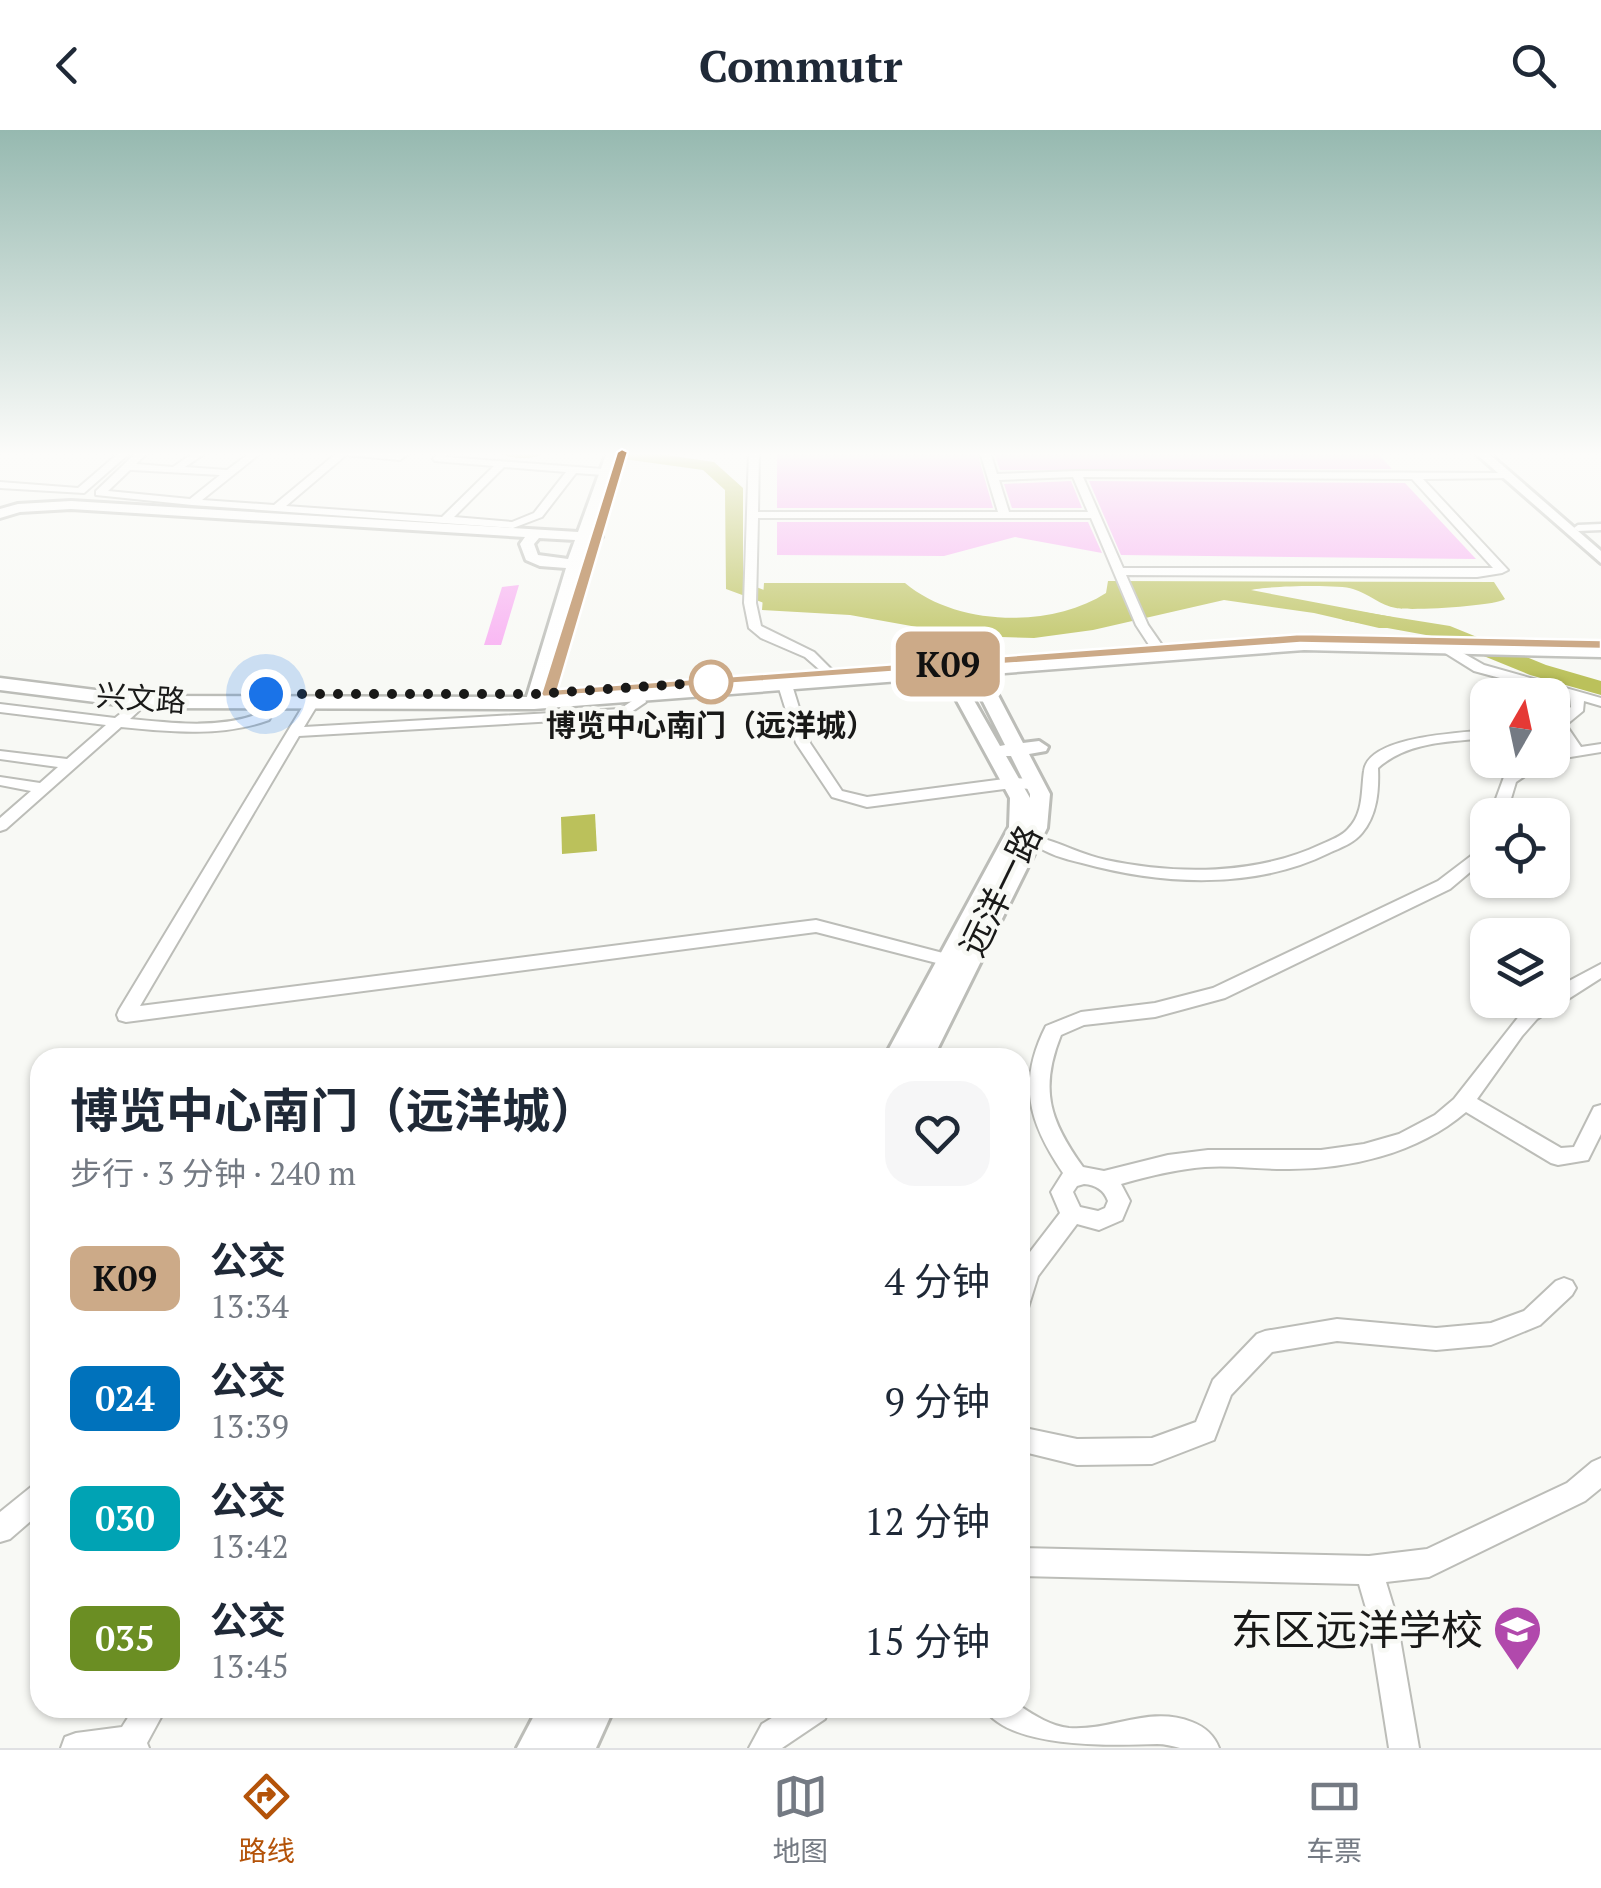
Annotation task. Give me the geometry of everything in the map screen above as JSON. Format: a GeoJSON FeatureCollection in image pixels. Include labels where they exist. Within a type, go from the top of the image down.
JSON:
{"type":"FeatureCollection","features":[{"type":"Feature","properties":{"kind":"main road","name":"兴文路"},"geometry":{"type":"LineString","coordinates":[[0,676],[147,698],[541,699],[1300,638],[1456,646]]}},
{"type":"Feature","properties":{"kind":"main road","name":"兴文路"},"geometry":{"type":"LineString","coordinates":[[0,684],[147,698],[310,704],[638,697],[1304,645],[1601,648]]}},
{"type":"Feature","properties":{"kind":"street"},"geometry":{"type":"LineString","coordinates":[[381,528],[588,539]]}},
{"type":"Feature","properties":{"kind":"street"},"geometry":{"type":"LineString","coordinates":[[443,528],[588,539]]}},
{"type":"Feature","properties":{"kind":"street"},"geometry":{"type":"LineString","coordinates":[[541,699],[592,528]]}},
{"type":"Feature","properties":{"kind":"street"},"geometry":{"type":"LineString","coordinates":[[753,528],[750,603],[755,628],[770,639],[812,652],[828,673]]}},
{"type":"Feature","properties":{"kind":"street"},"geometry":{"type":"LineString","coordinates":[[1100,528],[1142,625],[1158,648]]}},
{"type":"Feature","properties":{"kind":"street"},"geometry":{"type":"LineString","coordinates":[[1120,574],[1477,574],[1502,570],[1463,528]]}},
{"type":"Feature","properties":{"kind":"street"},"geometry":{"type":"LineString","coordinates":[[1566,528],[1601,559]]}},
{"type":"Feature","properties":{"kind":"street"},"geometry":{"type":"LineString","coordinates":[[1578,528],[1600,528]]}},
{"type":"Feature","properties":{"kind":"street"},"geometry":{"type":"LineString","coordinates":[[1578,528],[1601,548]]}},
{"type":"Feature","properties":{"kind":"street"},"geometry":{"type":"LineString","coordinates":[[532,537],[526,544],[530,558],[574,564]]}},
{"type":"Feature","properties":{"kind":"street"},"geometry":{"type":"LineString","coordinates":[[541,699],[574,564],[588,539]]}},
{"type":"Feature","properties":{"kind":"street"},"geometry":{"type":"LineString","coordinates":[[1456,646],[1479,668],[1601,702]]}},
{"type":"Feature","properties":{"kind":"street","name":"远洋一路"},"geometry":{"type":"LineString","coordinates":[[902,1048],[1028,840],[1019,826],[1028,748],[982,682],[988,669]]}},
{"type":"Feature","properties":{"kind":"street"},"geometry":{"type":"LineString","coordinates":[[922,674],[956,685],[994,752],[1022,788]]}},
{"type":"Feature","properties":{"kind":"street"},"geometry":{"type":"LineString","coordinates":[[785,685],[804,742],[837,794],[867,802],[1022,788]]}},
{"type":"Feature","properties":{"kind":"street"},"geometry":{"type":"LineString","coordinates":[[1570,714],[1578,708],[1576,694]]}},
{"type":"Feature","properties":{"kind":"street"},"geometry":{"type":"LineString","coordinates":[[295,732],[624,713],[639,702],[638,697]]}},
{"type":"Feature","properties":{"kind":"street"},"geometry":{"type":"LineString","coordinates":[[0,826],[7,813],[44,788],[147,698]]}},
{"type":"Feature","properties":{"kind":"street"},"geometry":{"type":"LineString","coordinates":[[0,708],[121,722],[242,727],[264,717],[271,703]]}},
{"type":"Feature","properties":{"kind":"street"},"geometry":{"type":"LineString","coordinates":[[310,704],[126,1015],[816,926],[956,962]]}},
{"type":"Feature","properties":{"kind":"street"},"geometry":{"type":"LineString","coordinates":[[1028,840],[1064,854],[1182,874],[1249,871],[1318,855],[1357,830],[1372,791],[1371,768],[1381,756],[1409,745],[1470,737]]}},
{"type":"Feature","properties":{"kind":"street"},"geometry":{"type":"LineString","coordinates":[[1570,743],[1576,750]]}},
{"type":"Feature","properties":{"kind":"street"},"geometry":{"type":"LineString","coordinates":[[994,752],[1028,748]]}},
{"type":"Feature","properties":{"kind":"street"},"geometry":{"type":"LineString","coordinates":[[1570,752],[1601,748]]}},
{"type":"Feature","properties":{"kind":"street"},"geometry":{"type":"LineString","coordinates":[[0,755],[70,764]]}},
{"type":"Feature","properties":{"kind":"street"},"geometry":{"type":"LineString","coordinates":[[0,781],[44,788]]}},
{"type":"Feature","properties":{"kind":"street"},"geometry":{"type":"LineString","coordinates":[[1077,1176],[1054,1145],[1036,1103],[1041,1056],[1052,1031],[1082,1019],[1155,1010],[1218,994],[1444,885],[1470,863]]}},
{"type":"Feature","properties":{"kind":"street","name":"远洋一路"},"geometry":{"type":"LineString","coordinates":[[924,1048],[956,962]]}},
{"type":"Feature","properties":{"kind":"street"},"geometry":{"type":"LineString","coordinates":[[1570,988],[1601,970]]}},
{"type":"Feature","properties":{"kind":"street"},"geometry":{"type":"LineString","coordinates":[[1104,1180],[1119,1201],[1114,1214],[1100,1222],[1072,1214],[1062,1192],[1069,1180],[1077,1176],[1104,1180],[1153,1165],[1209,1158],[1307,1160],[1362,1151],[1418,1134],[1466,1102],[1526,1018]]}},
{"type":"Feature","properties":{"kind":"street"},"geometry":{"type":"LineString","coordinates":[[1466,1102],[1558,1157],[1581,1154],[1601,1113]]}},
{"type":"Feature","properties":{"kind":"street"},"geometry":{"type":"LineString","coordinates":[[1030,1269],[1072,1214]]}},
{"type":"Feature","properties":{"kind":"street"},"geometry":{"type":"LineString","coordinates":[[1030,1440],[1077,1452],[1152,1451],[1206,1431],[1222,1388],[1266,1342],[1337,1330],[1436,1339],[1492,1334],[1532,1318],[1564,1288]]}},
{"type":"Feature","properties":{"kind":"street"},"geometry":{"type":"LineString","coordinates":[[1030,1562],[1369,1570],[1429,1563],[1576,1492],[1601,1471]]}},
{"type":"Feature","properties":{"kind":"street"},"geometry":{"type":"LineString","coordinates":[[0,1528],[30,1504]]}},
{"type":"Feature","properties":{"kind":"street"},"geometry":{"type":"LineString","coordinates":[[1369,1570],[1382,1615],[1404,1748]]}},
{"type":"Feature","properties":{"kind":"street"},"geometry":{"type":"LineString","coordinates":[[76,1748],[121,1742],[131,1747],[146,1718]]}},
{"type":"Feature","properties":{"kind":"street"},"geometry":{"type":"LineString","coordinates":[[538,1748],[553,1718]]}},
{"type":"Feature","properties":{"kind":"street"},"geometry":{"type":"LineString","coordinates":[[575,1748],[591,1718]]}},
{"type":"Feature","properties":{"kind":"street"},"geometry":{"type":"LineString","coordinates":[[764,1748],[773,1735],[799,1718]]}},
{"type":"Feature","properties":{"kind":"street"},"geometry":{"type":"LineString","coordinates":[[1011,1718],[1068,1743],[1122,1737],[1162,1726],[1195,1738],[1204,1748]]}},
{"type":"Feature","properties":{"kind":"shaded area"},"geometry":{"type":"Polygon","coordinates":[[[1108,581],[1494,582],[1505,599],[1470,606],[1404,609],[1390,607],[1345,587],[1271,587],[1251,590],[1392,617],[1388,628],[1379,628],[1314,613],[1224,600],[1093,630],[1034,638],[967,636],[850,615],[762,610],[764,583],[905,583],[950,608],[976,615],[1031,617],[1083,605],[1106,593],[1108,581]]]}},
{"type":"Feature","properties":{"kind":"shaded area"},"geometry":{"type":"Polygon","coordinates":[[[595,814],[597,851],[562,854],[561,817],[595,814]]]}},
{"type":"Feature","properties":{"kind":"building"},"geometry":{"type":"Polygon","coordinates":[[[777,528],[1090,528],[1102,553],[1015,537],[944,556],[777,555],[777,528]]]}},
{"type":"Feature","properties":{"kind":"building"},"geometry":{"type":"Polygon","coordinates":[[[1109,528],[1447,528],[1476,559],[1121,555],[1109,528]]]}},
{"type":"Feature","properties":{"kind":"building"},"geometry":{"type":"Polygon","coordinates":[[[519,585],[501,645],[484,645],[502,587],[519,585]]]}},
{"type":"Feature","properties":{"kind":"waterway"},"geometry":{"type":"LineString","coordinates":[[734,528],[733,585],[764,597],[800,598]]}},
{"type":"Feature","properties":{"kind":"waterway"},"geometry":{"type":"LineString","coordinates":[[1350,616],[1442,631],[1538,670],[1601,688]]}},
{"type":"Feature","properties":{"kind":"bus line","name":"K09"},"geometry":{"type":"LineString","coordinates":[[598,528],[548,694],[1300,638],[1601,644]]}},
{"type":"Feature","properties":{"kind":"place","name":"博览中心南门（远洋城）"},"geometry":{"type":"Point","coordinates":[711,682]}},
{"type":"Feature","properties":{"kind":"place","name":"东区远洋学校"},"geometry":{"type":"Point","coordinates":[1518,1672]}},
{"type":"Feature","properties":{"kind":"route"},"geometry":{"type":"LineString","coordinates":[[266,694],[536,694],[711,682]]}}]}
